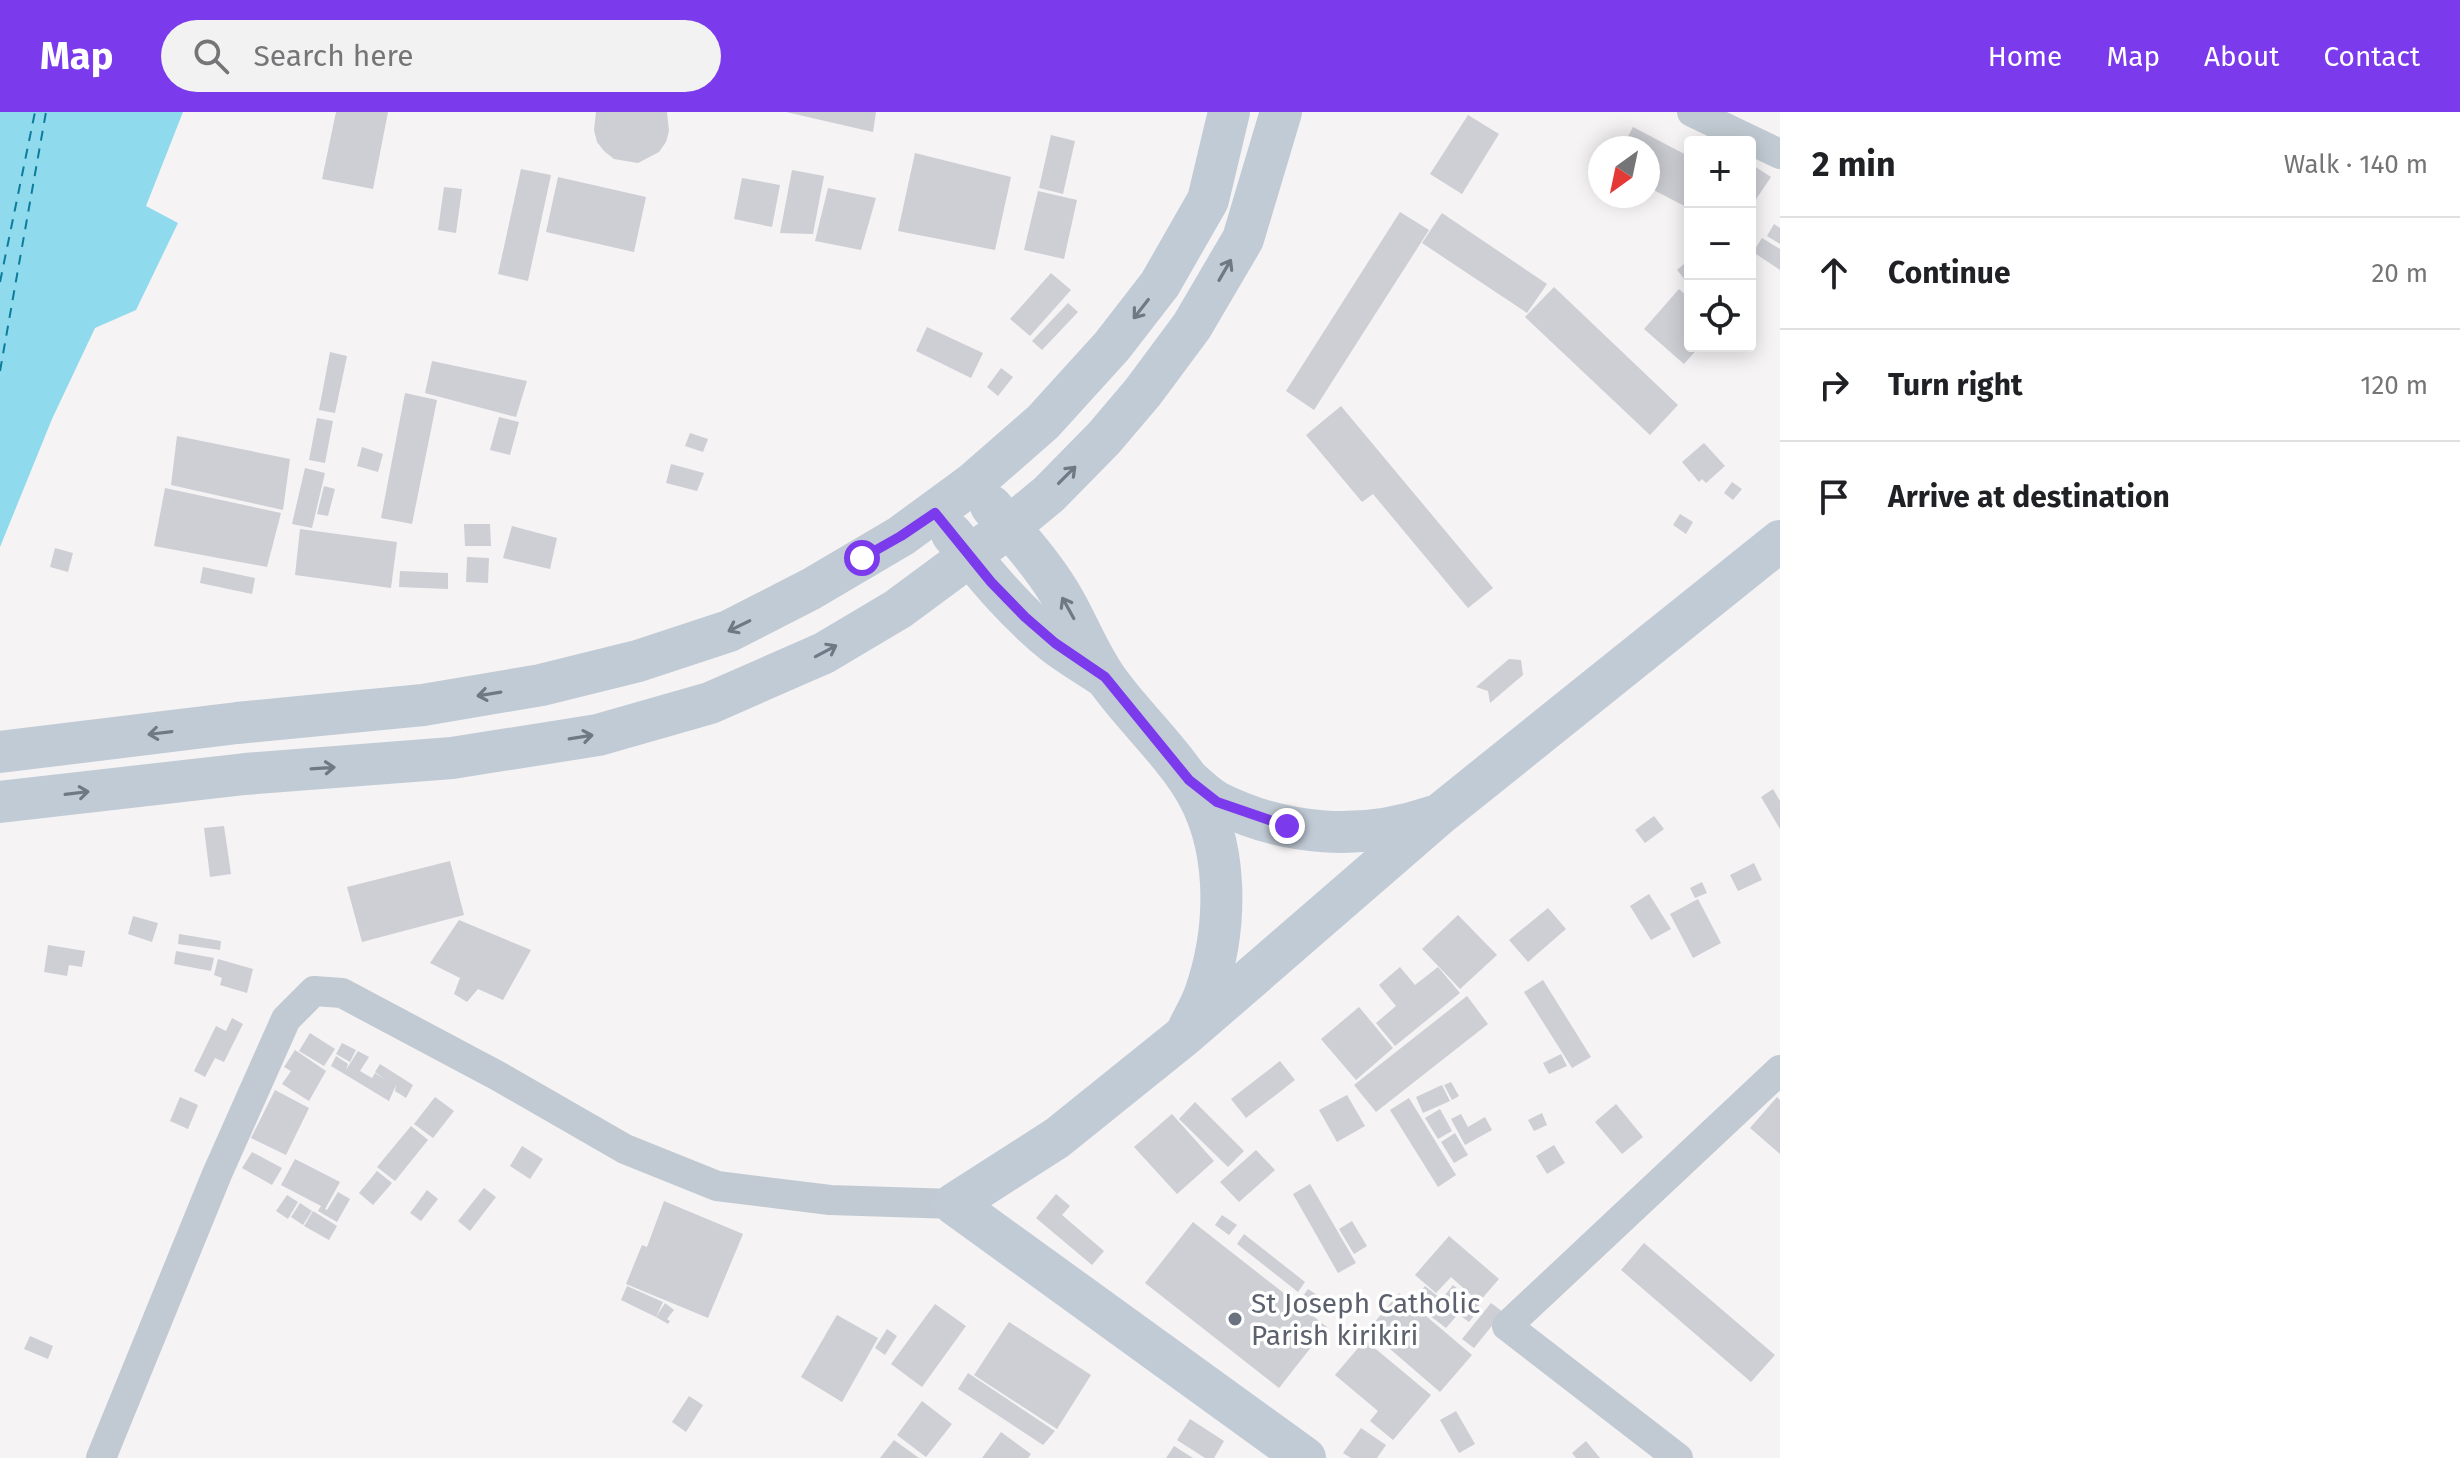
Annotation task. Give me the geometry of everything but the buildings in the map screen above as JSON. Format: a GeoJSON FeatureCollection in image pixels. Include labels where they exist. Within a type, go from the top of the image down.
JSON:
{"type":"FeatureCollection","features":[{"type":"Feature","properties":{"kind":"main road"},"geometry":{"type":"LineString","coordinates":[[0,752],[237,723],[423,705],[541,685],[638,661],[729,631],[811,589],[901,536],[972,484],[1043,422],[1112,346],[1160,284],[1208,200],[1229,112]]}},
{"type":"Feature","properties":{"kind":"main road"},"geometry":{"type":"LineString","coordinates":[[0,802],[245,774],[466,755],[598,735],[710,703],[824,653],[898,609],[1009,527],[1049,494],[1104,438],[1143,392],[1192,326],[1243,239],[1281,112]]}},
{"type":"Feature","properties":{"kind":"main road"},"geometry":{"type":"LineString","coordinates":[[972,484],[1032,554],[1059,592],[1105,677],[1189,780],[1206,809],[1216,843],[1220,922],[1215,959],[1205,996],[1185,1035]]}},
{"type":"Feature","properties":{"kind":"main road"},"geometry":{"type":"LineString","coordinates":[[935,513],[991,582],[1035,626],[1105,677]]}},
{"type":"Feature","properties":{"kind":"main road"},"geometry":{"type":"LineString","coordinates":[[1305,1458],[954,1204],[1057,1138],[1185,1035],[1440,814],[1780,541]]}},
{"type":"Feature","properties":{"kind":"main road"},"geometry":{"type":"LineString","coordinates":[[1189,780],[1217,802],[1249,815],[1327,833],[1366,833],[1403,827],[1440,814]]}},
{"type":"Feature","properties":{"kind":"street"},"geometry":{"type":"LineString","coordinates":[[1692,112],[1780,154]]}},
{"type":"Feature","properties":{"kind":"street"},"geometry":{"type":"LineString","coordinates":[[101,1458],[217,1174],[286,1019],[314,991],[342,993],[498,1076],[625,1149],[717,1186],[830,1200],[954,1204]]}},
{"type":"Feature","properties":{"kind":"street"},"geometry":{"type":"LineString","coordinates":[[1678,1458],[1507,1326],[1780,1070]]}},
{"type":"Feature","properties":{"kind":"water"},"geometry":{"type":"Polygon","coordinates":[[[0,112],[183,112],[146,206],[178,223],[136,310],[95,328],[52,419],[0,547],[0,112]]]}},
{"type":"Feature","properties":{"kind":"ferry route"},"geometry":{"type":"LineString","coordinates":[[0,282],[35,112]]}},
{"type":"Feature","properties":{"kind":"ferry route"},"geometry":{"type":"LineString","coordinates":[[0,371],[46,112]]}},
{"type":"Feature","properties":{"kind":"place","name":"St Joseph Catholic Parish kirikiri"},"geometry":{"type":"Point","coordinates":[1235,1319]}},
{"type":"Feature","properties":{"kind":"route"},"geometry":{"type":"LineString","coordinates":[[862,558],[935,513],[991,582],[1025,617],[1055,643],[1105,677],[1189,780],[1217,802],[1287,826]]}}]}
